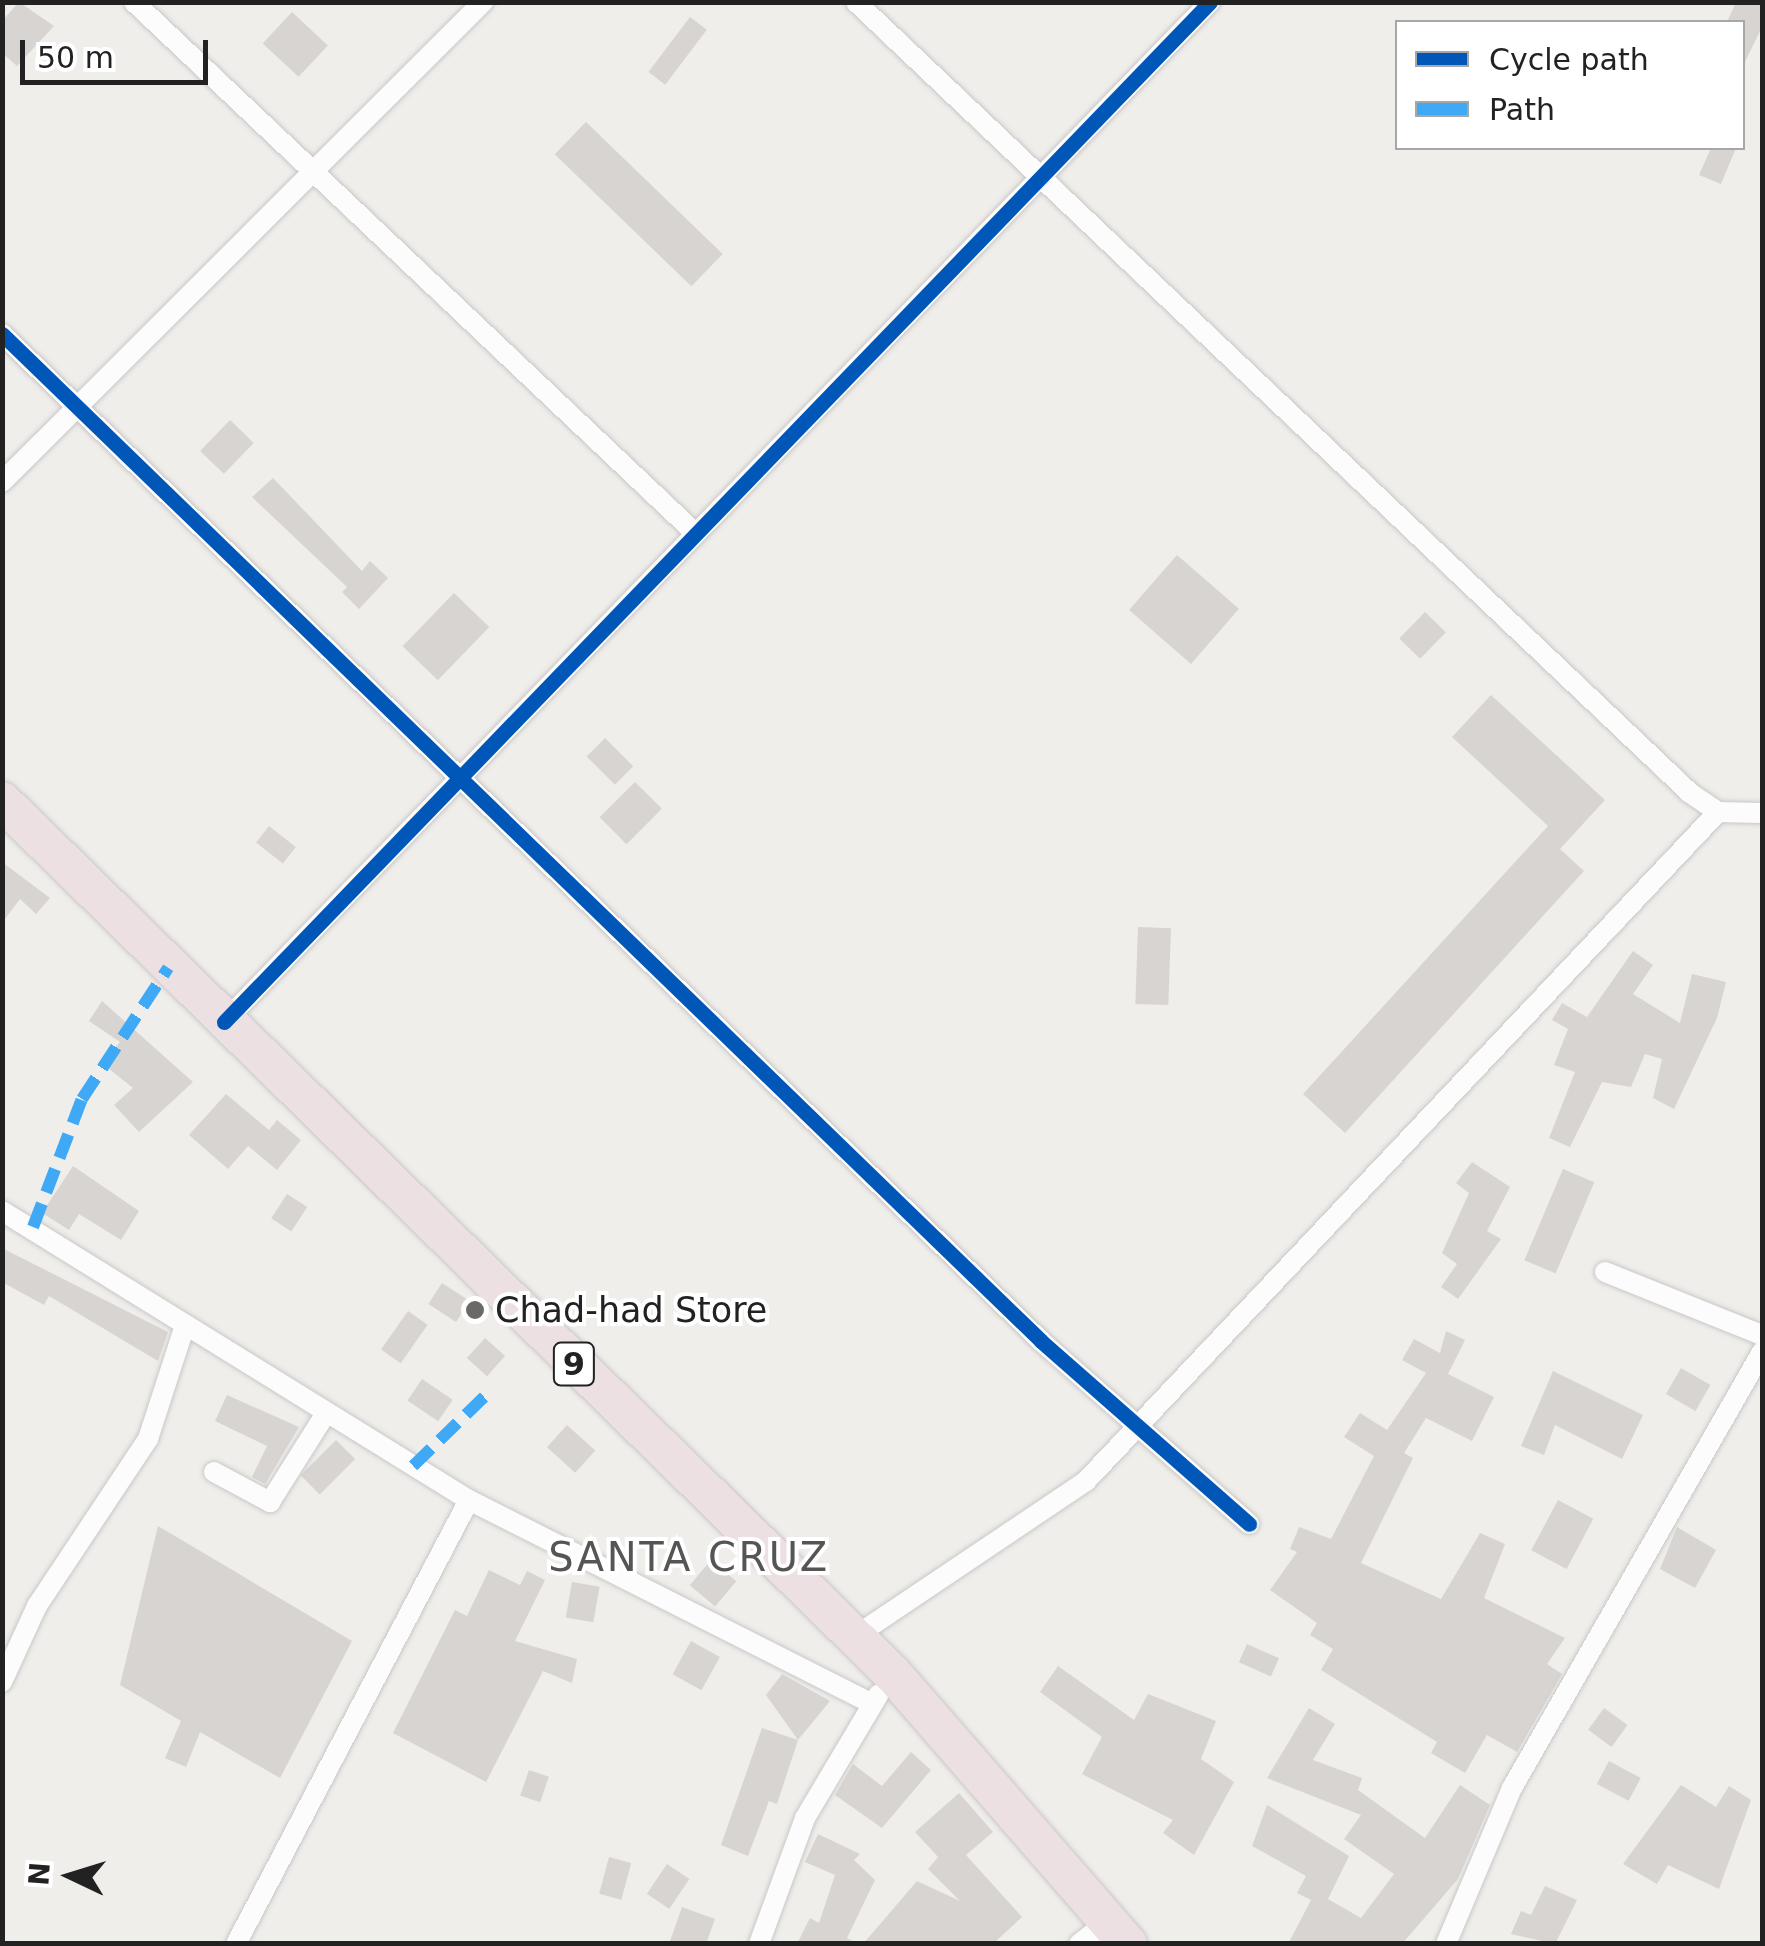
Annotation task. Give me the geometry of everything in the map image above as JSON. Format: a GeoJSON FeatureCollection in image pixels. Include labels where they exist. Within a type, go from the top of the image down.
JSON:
{"type":"FeatureCollection","features":[{"type":"Feature","properties":{"kind":"highway","name":"9"},"geometry":{"type":"LineString","coordinates":[[2,801],[854,1637],[883,1689],[1105,1936]]}},
{"type":"Feature","properties":{"kind":"street"},"geometry":{"type":"LineString","coordinates":[[134,2],[692,530]]}},
{"type":"Feature","properties":{"kind":"street"},"geometry":{"type":"LineString","coordinates":[[2,482],[483,2]]}},
{"type":"Feature","properties":{"kind":"street"},"geometry":{"type":"LineString","coordinates":[[856,2],[1036,178],[1718,812],[1762,813]]}},
{"type":"Feature","properties":{"kind":"street"},"geometry":{"type":"LineString","coordinates":[[224,1022],[692,530],[1210,2]]}},
{"type":"Feature","properties":{"kind":"street"},"geometry":{"type":"LineString","coordinates":[[2,334],[1041,1342],[1248,1524]]}},
{"type":"Feature","properties":{"kind":"street"},"geometry":{"type":"LineString","coordinates":[[854,1637],[1086,1482],[1718,812]]}},
{"type":"Feature","properties":{"kind":"street"},"geometry":{"type":"LineString","coordinates":[[2,1211],[184,1328],[469,1500],[883,1689],[805,1818],[758,1944]]}},
{"type":"Feature","properties":{"kind":"street"},"geometry":{"type":"LineString","coordinates":[[1605,1272],[1762,1336]]}},
{"type":"Feature","properties":{"kind":"street"},"geometry":{"type":"LineString","coordinates":[[2,1682],[37,1606],[148,1439],[184,1328]]}},
{"type":"Feature","properties":{"kind":"street"},"geometry":{"type":"LineString","coordinates":[[1446,1944],[1512,1788],[1762,1352]]}},
{"type":"Feature","properties":{"kind":"street"},"geometry":{"type":"LineString","coordinates":[[214,1472],[270,1502],[326,1413]]}},
{"type":"Feature","properties":{"kind":"street"},"geometry":{"type":"LineString","coordinates":[[236,1944],[469,1500]]}},
{"type":"Feature","properties":{"kind":"building"},"geometry":{"type":"Polygon","coordinates":[[[19,2],[54,26],[17,66],[2,53],[2,21],[19,2]]]}},
{"type":"Feature","properties":{"kind":"building"},"geometry":{"type":"Polygon","coordinates":[[[1736,2],[1762,2],[1762,27],[1745,62],[1745,20],[1728,20],[1736,2]]]}},
{"type":"Feature","properties":{"kind":"building"},"geometry":{"type":"Polygon","coordinates":[[[292,12],[328,45],[299,77],[263,43],[292,12]]]}},
{"type":"Feature","properties":{"kind":"building"},"geometry":{"type":"Polygon","coordinates":[[[690,17],[707,30],[665,85],[648,72],[690,17]]]}},
{"type":"Feature","properties":{"kind":"building"},"geometry":{"type":"Polygon","coordinates":[[[586,122],[723,254],[691,286],[555,154],[586,122]]]}},
{"type":"Feature","properties":{"kind":"building"},"geometry":{"type":"Polygon","coordinates":[[[1710,150],[1735,150],[1721,184],[1699,175],[1710,150]]]}},
{"type":"Feature","properties":{"kind":"building"},"geometry":{"type":"Polygon","coordinates":[[[230,420],[254,443],[224,474],[200,451],[230,420]]]}},
{"type":"Feature","properties":{"kind":"building"},"geometry":{"type":"Polygon","coordinates":[[[273,478],[362,571],[370,561],[388,578],[359,609],[342,592],[347,587],[252,497],[273,478]]]}},
{"type":"Feature","properties":{"kind":"building"},"geometry":{"type":"Polygon","coordinates":[[[1177,555],[1239,609],[1191,664],[1129,610],[1177,555]]]}},
{"type":"Feature","properties":{"kind":"building"},"geometry":{"type":"Polygon","coordinates":[[[454,593],[489,627],[438,680],[403,646],[454,593]]]}},
{"type":"Feature","properties":{"kind":"building"},"geometry":{"type":"Polygon","coordinates":[[[1425,612],[1446,632],[1420,659],[1399,639],[1425,612]]]}},
{"type":"Feature","properties":{"kind":"building"},"geometry":{"type":"Polygon","coordinates":[[[1491,695],[1605,800],[1560,849],[1584,871],[1345,1133],[1303,1094],[1548,826],[1452,737],[1491,695]]]}},
{"type":"Feature","properties":{"kind":"building"},"geometry":{"type":"Polygon","coordinates":[[[605,738],[633,766],[615,785],[587,756],[605,738]]]}},
{"type":"Feature","properties":{"kind":"building"},"geometry":{"type":"Polygon","coordinates":[[[635,782],[662,809],[627,844],[600,817],[635,782]]]}},
{"type":"Feature","properties":{"kind":"building"},"geometry":{"type":"Polygon","coordinates":[[[269,826],[296,847],[283,863],[256,843],[269,826]]]}},
{"type":"Feature","properties":{"kind":"building"},"geometry":{"type":"Polygon","coordinates":[[[2,862],[50,898],[36,914],[20,899],[2,923],[2,862]]]}},
{"type":"Feature","properties":{"kind":"building"},"geometry":{"type":"Polygon","coordinates":[[[1138,927],[1171,928],[1168,1005],[1135,1004],[1138,927]]]}},
{"type":"Feature","properties":{"kind":"building"},"geometry":{"type":"Polygon","coordinates":[[[1633,951],[1653,965],[1633,994],[1680,1023],[1692,974],[1726,982],[1717,1018],[1674,1109],[1653,1098],[1662,1059],[1645,1054],[1631,1087],[1602,1082],[1570,1147],[1549,1138],[1575,1072],[1554,1065],[1568,1029],[1552,1020],[1562,1003],[1587,1017],[1633,951]]]}},
{"type":"Feature","properties":{"kind":"building"},"geometry":{"type":"Polygon","coordinates":[[[102,1001],[193,1082],[139,1132],[114,1105],[133,1088],[103,1064],[120,1042],[89,1021],[102,1001]]]}},
{"type":"Feature","properties":{"kind":"building"},"geometry":{"type":"Polygon","coordinates":[[[226,1094],[269,1130],[277,1120],[301,1140],[277,1170],[248,1146],[228,1169],[189,1135],[226,1094]]]}},
{"type":"Feature","properties":{"kind":"building"},"geometry":{"type":"Polygon","coordinates":[[[1472,1162],[1510,1187],[1487,1231],[1501,1239],[1458,1299],[1441,1287],[1457,1264],[1442,1253],[1469,1193],[1456,1183],[1472,1162]]]}},
{"type":"Feature","properties":{"kind":"building"},"geometry":{"type":"Polygon","coordinates":[[[73,1166],[139,1211],[121,1240],[79,1214],[69,1230],[42,1213],[73,1166]]]}},
{"type":"Feature","properties":{"kind":"building"},"geometry":{"type":"Polygon","coordinates":[[[1563,1169],[1594,1182],[1556,1273],[1524,1260],[1563,1169]]]}},
{"type":"Feature","properties":{"kind":"building"},"geometry":{"type":"Polygon","coordinates":[[[287,1194],[307,1207],[291,1231],[271,1218],[287,1194]]]}},
{"type":"Feature","properties":{"kind":"building"},"geometry":{"type":"Polygon","coordinates":[[[2,1248],[168,1332],[158,1361],[49,1296],[44,1305],[2,1282],[2,1248]]]}},
{"type":"Feature","properties":{"kind":"building"},"geometry":{"type":"Polygon","coordinates":[[[442,1283],[470,1301],[456,1322],[428,1304],[442,1283]]]}},
{"type":"Feature","properties":{"kind":"building"},"geometry":{"type":"Polygon","coordinates":[[[408,1311],[428,1325],[401,1363],[381,1350],[408,1311]]]}},
{"type":"Feature","properties":{"kind":"building"},"geometry":{"type":"Polygon","coordinates":[[[1446,1331],[1465,1340],[1448,1374],[1494,1397],[1472,1441],[1426,1418],[1404,1453],[1413,1458],[1361,1563],[1441,1599],[1480,1533],[1505,1544],[1484,1598],[1565,1638],[1547,1664],[1562,1674],[1517,1752],[1487,1735],[1465,1773],[1431,1753],[1437,1742],[1321,1670],[1333,1649],[1310,1635],[1317,1623],[1270,1590],[1297,1552],[1290,1549],[1299,1527],[1331,1539],[1374,1456],[1344,1437],[1360,1413],[1387,1430],[1426,1373],[1402,1360],[1414,1339],[1440,1353],[1446,1331]]]}},
{"type":"Feature","properties":{"kind":"building"},"geometry":{"type":"Polygon","coordinates":[[[485,1338],[505,1356],[487,1376],[467,1358],[485,1338]]]}},
{"type":"Feature","properties":{"kind":"building"},"geometry":{"type":"Polygon","coordinates":[[[1681,1368],[1710,1385],[1695,1411],[1666,1394],[1681,1368]]]}},
{"type":"Feature","properties":{"kind":"building"},"geometry":{"type":"Polygon","coordinates":[[[1553,1371],[1643,1415],[1622,1459],[1555,1425],[1544,1455],[1521,1446],[1553,1371]]]}},
{"type":"Feature","properties":{"kind":"building"},"geometry":{"type":"Polygon","coordinates":[[[422,1379],[453,1400],[438,1421],[407,1401],[422,1379]]]}},
{"type":"Feature","properties":{"kind":"building"},"geometry":{"type":"Polygon","coordinates":[[[227,1395],[299,1427],[265,1484],[252,1477],[267,1446],[215,1421],[227,1395]]]}},
{"type":"Feature","properties":{"kind":"building"},"geometry":{"type":"Polygon","coordinates":[[[567,1425],[595,1450],[575,1473],[547,1447],[567,1425]]]}},
{"type":"Feature","properties":{"kind":"building"},"geometry":{"type":"Polygon","coordinates":[[[336,1440],[355,1459],[320,1494],[301,1475],[336,1440]]]}},
{"type":"Feature","properties":{"kind":"building"},"geometry":{"type":"Polygon","coordinates":[[[1558,1500],[1593,1519],[1567,1569],[1531,1550],[1558,1500]]]}},
{"type":"Feature","properties":{"kind":"building"},"geometry":{"type":"Polygon","coordinates":[[[158,1526],[352,1641],[280,1778],[200,1732],[186,1767],[165,1758],[181,1721],[120,1685],[158,1526]]]}},
{"type":"Feature","properties":{"kind":"building"},"geometry":{"type":"Polygon","coordinates":[[[1677,1527],[1716,1550],[1695,1588],[1660,1569],[1677,1527]]]}},
{"type":"Feature","properties":{"kind":"building"},"geometry":{"type":"Polygon","coordinates":[[[711,1560],[736,1581],[715,1606],[690,1585],[711,1560]]]}},
{"type":"Feature","properties":{"kind":"building"},"geometry":{"type":"Polygon","coordinates":[[[489,1570],[520,1585],[527,1571],[545,1580],[515,1641],[577,1659],[572,1683],[543,1671],[486,1782],[393,1733],[455,1610],[467,1616],[489,1570]]]}},
{"type":"Feature","properties":{"kind":"building"},"geometry":{"type":"Polygon","coordinates":[[[572,1582],[600,1587],[593,1622],[566,1617],[572,1582]]]}},
{"type":"Feature","properties":{"kind":"building"},"geometry":{"type":"Polygon","coordinates":[[[691,1641],[720,1657],[701,1690],[673,1674],[691,1641]]]}},
{"type":"Feature","properties":{"kind":"building"},"geometry":{"type":"Polygon","coordinates":[[[1247,1644],[1279,1658],[1271,1677],[1239,1662],[1247,1644]]]}},
{"type":"Feature","properties":{"kind":"building"},"geometry":{"type":"Polygon","coordinates":[[[1058,1666],[1134,1720],[1148,1694],[1216,1721],[1201,1759],[1234,1782],[1194,1855],[1163,1833],[1173,1820],[1082,1774],[1102,1737],[1040,1692],[1058,1666]]]}},
{"type":"Feature","properties":{"kind":"building"},"geometry":{"type":"Polygon","coordinates":[[[782,1674],[830,1701],[798,1740],[766,1695],[782,1674]]]}},
{"type":"Feature","properties":{"kind":"building"},"geometry":{"type":"Polygon","coordinates":[[[1309,1708],[1335,1724],[1313,1760],[1362,1778],[1358,1790],[1425,1838],[1460,1785],[1490,1805],[1458,1879],[1402,1944],[1288,1944],[1311,1900],[1297,1893],[1306,1876],[1252,1846],[1267,1805],[1349,1856],[1328,1899],[1361,1918],[1394,1874],[1344,1839],[1361,1815],[1267,1778],[1309,1708]]]}},
{"type":"Feature","properties":{"kind":"building"},"geometry":{"type":"Polygon","coordinates":[[[1604,1708],[1627,1725],[1612,1747],[1588,1730],[1604,1708]]]}},
{"type":"Feature","properties":{"kind":"building"},"geometry":{"type":"Polygon","coordinates":[[[762,1728],[798,1740],[777,1804],[769,1801],[748,1856],[721,1845],[762,1728]]]}},
{"type":"Feature","properties":{"kind":"building"},"geometry":{"type":"Polygon","coordinates":[[[911,1752],[931,1770],[882,1828],[835,1795],[853,1764],[882,1786],[911,1752]]]}},
{"type":"Feature","properties":{"kind":"building"},"geometry":{"type":"Polygon","coordinates":[[[1609,1761],[1641,1778],[1629,1801],[1597,1784],[1609,1761]]]}},
{"type":"Feature","properties":{"kind":"building"},"geometry":{"type":"Polygon","coordinates":[[[529,1770],[549,1777],[540,1802],[520,1796],[529,1770]]]}},
{"type":"Feature","properties":{"kind":"building"},"geometry":{"type":"Polygon","coordinates":[[[1681,1785],[1716,1807],[1729,1786],[1751,1800],[1719,1889],[1668,1865],[1657,1884],[1623,1864],[1681,1785]]]}},
{"type":"Feature","properties":{"kind":"building"},"geometry":{"type":"Polygon","coordinates":[[[959,1793],[993,1832],[966,1855],[1022,1917],[993,1944],[863,1944],[917,1881],[960,1901],[928,1869],[938,1857],[915,1832],[959,1793]]]}},
{"type":"Feature","properties":{"kind":"building"},"geometry":{"type":"Polygon","coordinates":[[[818,1834],[860,1854],[854,1860],[875,1880],[847,1938],[858,1944],[797,1944],[810,1918],[819,1923],[835,1875],[805,1862],[818,1834]]]}},
{"type":"Feature","properties":{"kind":"building"},"geometry":{"type":"Polygon","coordinates":[[[609,1857],[631,1863],[621,1900],[599,1894],[609,1857]]]}},
{"type":"Feature","properties":{"kind":"building"},"geometry":{"type":"Polygon","coordinates":[[[667,1864],[689,1879],[669,1909],[647,1894],[667,1864]]]}},
{"type":"Feature","properties":{"kind":"building"},"geometry":{"type":"Polygon","coordinates":[[[1545,1886],[1577,1900],[1555,1944],[1511,1934],[1521,1911],[1531,1915],[1545,1886]]]}},
{"type":"Feature","properties":{"kind":"building"},"geometry":{"type":"Polygon","coordinates":[[[682,1907],[715,1919],[706,1944],[669,1944],[682,1907]]]}},
{"type":"Feature","properties":{"kind":"marked path"},"geometry":{"type":"LineString","coordinates":[[33,1227],[82,1099],[168,968]]}},
{"type":"Feature","properties":{"kind":"marked path"},"geometry":{"type":"LineString","coordinates":[[413,1466],[487,1394]]}},
{"type":"Feature","properties":{"kind":"cycle path"},"geometry":{"type":"LineString","coordinates":[[224,1022],[1210,2]]}},
{"type":"Feature","properties":{"kind":"cycle path"},"geometry":{"type":"LineString","coordinates":[[2,334],[1041,1341],[1249,1524]]}},
{"type":"Feature","properties":{"kind":"place","name":"Chad-had Store"},"geometry":{"type":"Point","coordinates":[475,1310]}},
{"type":"Feature","properties":{"kind":"district","name":"SANTA CRUZ"},"geometry":{"type":"Point","coordinates":[689,1557]}}]}
